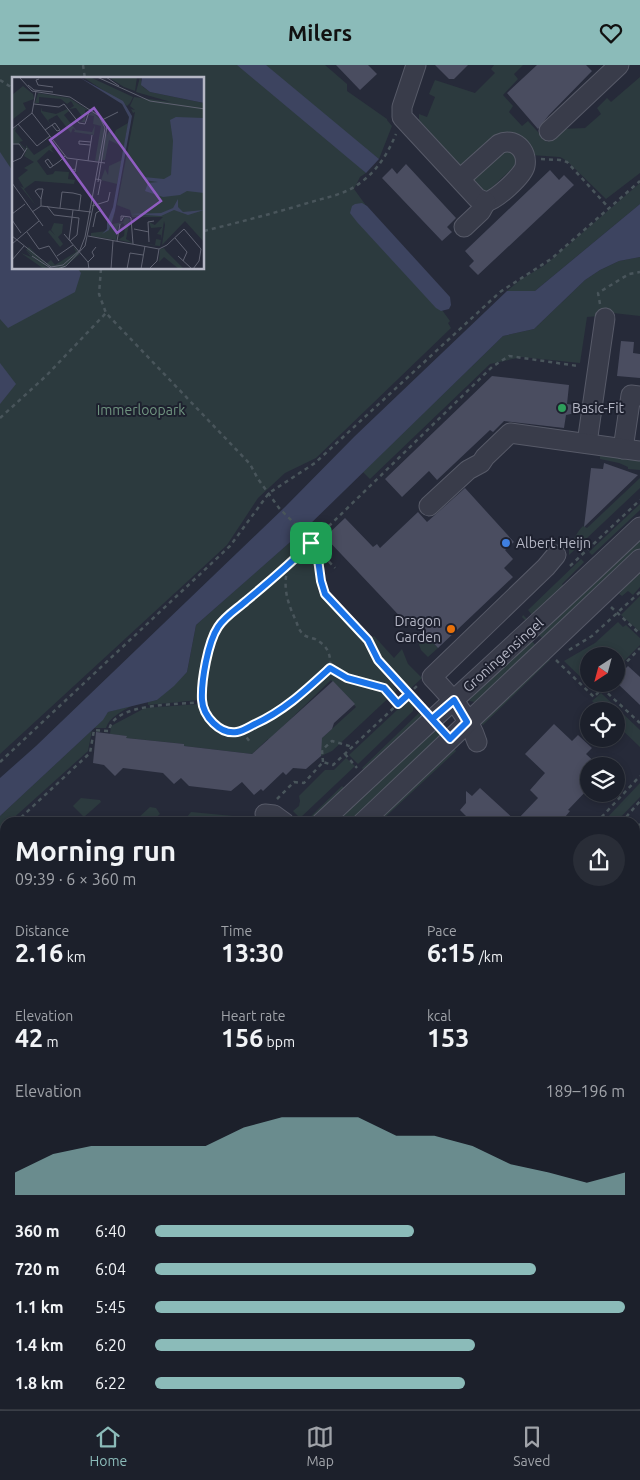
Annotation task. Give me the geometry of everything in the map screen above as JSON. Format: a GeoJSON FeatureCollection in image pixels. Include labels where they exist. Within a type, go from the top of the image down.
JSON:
{"type":"FeatureCollection","features":[{"type":"Feature","properties":{"kind":"street"},"geometry":{"type":"LineString","coordinates":[[416,65],[402,107],[402,117],[477,198],[486,202]]}},
{"type":"Feature","properties":{"kind":"street"},"geometry":{"type":"LineString","coordinates":[[549,131],[619,65]]}},
{"type":"Feature","properties":{"kind":"street"},"geometry":{"type":"LineString","coordinates":[[460,179],[503,141],[518,145],[525,157],[524,169],[521,174],[496,198],[486,202],[481,211],[464,227]]}},
{"type":"Feature","properties":{"kind":"street"},"geometry":{"type":"LineString","coordinates":[[587,443],[605,318]]}},
{"type":"Feature","properties":{"kind":"street"},"geometry":{"type":"LineString","coordinates":[[429,507],[468,470],[481,463],[510,433],[632,450],[631,395],[640,396]]}},
{"type":"Feature","properties":{"kind":"street","name":"Groningensingel"},"geometry":{"type":"LineString","coordinates":[[328,817],[640,527]]}},
{"type":"Feature","properties":{"kind":"street"},"geometry":{"type":"LineString","coordinates":[[477,742],[474,731],[454,700],[432,677],[546,567],[556,555]]}},
{"type":"Feature","properties":{"kind":"street","name":"Groningensingel"},"geometry":{"type":"LineString","coordinates":[[368,817],[640,559]]}},
{"type":"Feature","properties":{"kind":"path"},"geometry":{"type":"LineString","coordinates":[[0,80],[12,88]]}},
{"type":"Feature","properties":{"kind":"path"},"geometry":{"type":"LineString","coordinates":[[205,231],[266,216],[342,193],[360,183],[380,164],[389,149],[402,117]]}},
{"type":"Feature","properties":{"kind":"path"},"geometry":{"type":"LineString","coordinates":[[525,157],[567,162],[609,208]]}},
{"type":"Feature","properties":{"kind":"path"},"geometry":{"type":"LineString","coordinates":[[0,762],[230,546],[269,493],[316,463],[500,292],[551,259],[640,181]]}},
{"type":"Feature","properties":{"kind":"path"},"geometry":{"type":"LineString","coordinates":[[100,270],[99,294],[106,313],[250,464],[258,479],[279,507],[304,533],[317,552],[325,594],[368,640],[378,660],[432,719]]}},
{"type":"Feature","properties":{"kind":"path"},"geometry":{"type":"LineString","coordinates":[[605,318],[601,312],[598,293],[629,274],[640,272]]}},
{"type":"Feature","properties":{"kind":"path"},"geometry":{"type":"LineString","coordinates":[[0,418],[46,376],[106,313]]}},
{"type":"Feature","properties":{"kind":"path"},"geometry":{"type":"LineString","coordinates":[[288,566],[285,590],[291,610],[300,631],[305,636],[316,640],[327,648],[331,657],[330,668],[282,710],[242,731],[230,732],[220,729],[213,724],[202,702],[210,641],[227,616],[288,566],[492,367],[509,356],[578,366]]}},
{"type":"Feature","properties":{"kind":"path"},"geometry":{"type":"LineString","coordinates":[[311,543],[335,568]]}},
{"type":"Feature","properties":{"kind":"path"},"geometry":{"type":"LineString","coordinates":[[609,605],[640,633]]}},
{"type":"Feature","properties":{"kind":"path"},"geometry":{"type":"LineString","coordinates":[[625,664],[640,648]]}},
{"type":"Feature","properties":{"kind":"path"},"geometry":{"type":"LineString","coordinates":[[556,659],[580,683]]}},
{"type":"Feature","properties":{"kind":"path"},"geometry":{"type":"LineString","coordinates":[[330,668],[347,678],[384,688],[398,704]]}},
{"type":"Feature","properties":{"kind":"path"},"geometry":{"type":"LineString","coordinates":[[323,762],[333,765],[423,681]]}},
{"type":"Feature","properties":{"kind":"path"},"geometry":{"type":"LineString","coordinates":[[607,693],[640,723]]}},
{"type":"Feature","properties":{"kind":"path"},"geometry":{"type":"LineString","coordinates":[[21,817],[90,753],[94,731],[109,731],[109,726],[114,721],[126,713],[146,706],[202,702]]}},
{"type":"Feature","properties":{"kind":"path"},"geometry":{"type":"LineString","coordinates":[[242,731],[250,742]]}},
{"type":"Feature","properties":{"kind":"path"},"geometry":{"type":"LineString","coordinates":[[275,817],[277,799],[294,782],[304,783],[323,762],[322,750],[332,741],[353,747]]}},
{"type":"Feature","properties":{"kind":"path"},"geometry":{"type":"LineString","coordinates":[[345,754],[357,767]]}},
{"type":"Feature","properties":{"kind":"path"},"geometry":{"type":"LineString","coordinates":[[602,817],[640,776]]}},
{"type":"Feature","properties":{"kind":"path"},"geometry":{"type":"LineString","coordinates":[[626,817],[640,801]]}},
{"type":"Feature","properties":{"kind":"green space","name":"Immerloopark"},"geometry":{"type":"Polygon","coordinates":[[[0,65],[325,65],[347,84],[347,91],[387,119],[392,126],[379,159],[371,153],[363,170],[366,173],[360,177],[354,189],[450,321],[448,323],[451,328],[316,458],[285,473],[258,498],[227,545],[0,754],[0,65]]]}},
{"type":"Feature","properties":{"kind":"green space"},"geometry":{"type":"Polygon","coordinates":[[[494,65],[523,65],[514,74],[518,79],[503,95],[513,106],[509,112],[522,126],[528,121],[547,142],[561,129],[585,128],[601,114],[597,108],[607,98],[611,102],[640,77],[640,173],[606,199],[567,161],[560,157],[531,155],[525,144],[467,165],[460,165],[419,120],[419,114],[427,117],[435,97],[429,94],[435,80],[475,93],[495,73],[491,69],[494,65]]]}},
{"type":"Feature","properties":{"kind":"green space"},"geometry":{"type":"Polygon","coordinates":[[[506,147],[521,160],[485,194],[473,181],[473,176],[506,147]]]}},
{"type":"Feature","properties":{"kind":"green space"},"geometry":{"type":"Polygon","coordinates":[[[640,183],[640,204],[535,291],[507,291],[520,280],[545,265],[640,183]]]}},
{"type":"Feature","properties":{"kind":"green space"},"geometry":{"type":"Polygon","coordinates":[[[640,257],[640,316],[613,313],[611,315],[587,317],[580,363],[522,357],[490,364],[370,479],[363,472],[503,336],[534,329],[585,280],[619,261],[640,257]]]}},
{"type":"Feature","properties":{"kind":"green space"},"geometry":{"type":"Polygon","coordinates":[[[600,455],[640,459],[640,470],[628,469],[628,467],[619,463],[600,459],[600,455]]]}},
{"type":"Feature","properties":{"kind":"green space"},"geometry":{"type":"Polygon","coordinates":[[[640,478],[640,488],[569,555],[569,545],[583,526],[587,528],[640,478]]]}},
{"type":"Feature","properties":{"kind":"green space"},"geometry":{"type":"Polygon","coordinates":[[[640,504],[640,510],[592,555],[589,552],[640,504]]]}},
{"type":"Feature","properties":{"kind":"green space"},"geometry":{"type":"Polygon","coordinates":[[[640,534],[640,554],[547,643],[536,632],[640,534]]]}},
{"type":"Feature","properties":{"kind":"green space"},"geometry":{"type":"Polygon","coordinates":[[[298,535],[311,549],[315,557],[318,591],[366,643],[375,663],[397,690],[332,751],[319,757],[302,756],[356,707],[331,680],[252,754],[126,738],[126,736],[110,734],[111,726],[145,708],[199,704],[215,727],[233,735],[240,735],[265,723],[295,702],[292,700],[273,713],[250,724],[226,727],[217,723],[206,708],[204,699],[211,647],[209,644],[203,667],[199,700],[148,705],[148,702],[157,700],[187,672],[196,625],[298,535]]]}},
{"type":"Feature","properties":{"kind":"green space"},"geometry":{"type":"Polygon","coordinates":[[[581,559],[584,562],[562,584],[564,587],[527,622],[522,617],[523,615],[527,619],[532,615],[528,610],[581,559]]]}},
{"type":"Feature","properties":{"kind":"green space"},"geometry":{"type":"Polygon","coordinates":[[[640,570],[640,587],[633,595],[628,591],[622,596],[619,594],[640,570]]]}},
{"type":"Feature","properties":{"kind":"green space"},"geometry":{"type":"Polygon","coordinates":[[[640,596],[640,630],[639,631],[621,615],[640,596]]]}},
{"type":"Feature","properties":{"kind":"green space"},"geometry":{"type":"Polygon","coordinates":[[[618,622],[623,627],[626,625],[640,638],[640,645],[625,660],[625,647],[588,647],[618,622]]]}},
{"type":"Feature","properties":{"kind":"green space"},"geometry":{"type":"Polygon","coordinates":[[[425,634],[438,648],[428,657],[421,650],[418,642],[425,634]]]}},
{"type":"Feature","properties":{"kind":"green space"},"geometry":{"type":"Polygon","coordinates":[[[374,636],[394,658],[402,649],[408,664],[422,678],[410,689],[379,656],[370,639],[374,636]]]}},
{"type":"Feature","properties":{"kind":"green space"},"geometry":{"type":"Polygon","coordinates":[[[530,639],[539,649],[482,700],[475,702],[464,700],[530,639]]]}},
{"type":"Feature","properties":{"kind":"green space"},"geometry":{"type":"Polygon","coordinates":[[[580,652],[580,676],[564,661],[580,652]]]}},
{"type":"Feature","properties":{"kind":"green space"},"geometry":{"type":"Polygon","coordinates":[[[548,658],[550,660],[483,725],[481,724],[481,719],[548,658]]]}},
{"type":"Feature","properties":{"kind":"green space"},"geometry":{"type":"Polygon","coordinates":[[[601,693],[610,702],[593,702],[601,693]]]}},
{"type":"Feature","properties":{"kind":"green space"},"geometry":{"type":"Polygon","coordinates":[[[410,698],[414,703],[413,711],[358,764],[349,755],[410,698]]]}},
{"type":"Feature","properties":{"kind":"green space"},"geometry":{"type":"Polygon","coordinates":[[[133,705],[113,717],[106,728],[94,728],[108,712],[133,705]]]}},
{"type":"Feature","properties":{"kind":"green space"},"geometry":{"type":"Polygon","coordinates":[[[419,713],[425,719],[373,767],[362,768],[419,713]]]}},
{"type":"Feature","properties":{"kind":"green space"},"geometry":{"type":"Polygon","coordinates":[[[625,716],[640,730],[640,747],[625,733],[625,716]]]}},
{"type":"Feature","properties":{"kind":"green space"},"geometry":{"type":"Polygon","coordinates":[[[431,725],[444,739],[362,817],[334,817],[431,725]]]}},
{"type":"Feature","properties":{"kind":"green space"},"geometry":{"type":"Polygon","coordinates":[[[92,730],[88,751],[15,817],[0,816],[92,730]]]}},
{"type":"Feature","properties":{"kind":"green space"},"geometry":{"type":"Polygon","coordinates":[[[451,745],[456,751],[385,817],[375,817],[451,745]]]}},
{"type":"Feature","properties":{"kind":"green space"},"geometry":{"type":"Polygon","coordinates":[[[346,758],[355,766],[299,817],[293,811],[299,806],[299,796],[325,770],[334,770],[346,758]]]}},
{"type":"Feature","properties":{"kind":"green space"},"geometry":{"type":"Polygon","coordinates":[[[640,783],[640,797],[621,817],[608,817],[622,802],[625,802],[625,799],[640,783]]]}},
{"type":"Feature","properties":{"kind":"green space"},"geometry":{"type":"Polygon","coordinates":[[[342,786],[344,788],[340,800],[321,817],[310,817],[342,786]]]}},
{"type":"Feature","properties":{"kind":"green space"},"geometry":{"type":"Polygon","coordinates":[[[81,798],[100,800],[101,802],[84,817],[73,806],[81,798]]]}},
{"type":"Feature","properties":{"kind":"green space"},"geometry":{"type":"Polygon","coordinates":[[[150,807],[156,808],[160,814],[157,817],[139,817],[150,807]]]}},
{"type":"Feature","properties":{"kind":"green space"},"geometry":{"type":"Polygon","coordinates":[[[191,812],[234,817],[187,817],[191,812]]]}},
{"type":"Feature","properties":{"kind":"green space"},"geometry":{"type":"Polygon","coordinates":[[[108,1409],[164,1409],[164,1410],[108,1409]]]}},
{"type":"Feature","properties":{"kind":"green space"},"geometry":{"type":"Polygon","coordinates":[[[323,1409],[387,1409],[387,1410],[323,1409]]]}},
{"type":"Feature","properties":{"kind":"water"},"geometry":{"type":"Polygon","coordinates":[[[237,65],[266,65],[379,159],[366,173],[237,65]]]}},
{"type":"Feature","properties":{"kind":"water"},"geometry":{"type":"Polygon","coordinates":[[[0,152],[12,170],[12,270],[79,270],[81,273],[75,292],[8,328],[0,319],[0,152]]]}},
{"type":"Feature","properties":{"kind":"water"},"geometry":{"type":"Polygon","coordinates":[[[362,203],[367,206],[450,297],[451,305],[449,309],[441,311],[436,308],[357,222],[350,213],[352,206],[362,203]]]}},
{"type":"Feature","properties":{"kind":"water"},"geometry":{"type":"Polygon","coordinates":[[[640,204],[640,257],[619,261],[585,280],[534,329],[503,336],[305,529],[196,625],[187,672],[174,686],[157,700],[108,712],[103,720],[0,816],[0,778],[36,746],[285,507],[355,436],[507,291],[535,291],[640,204]]]}},
{"type":"Feature","properties":{"kind":"water"},"geometry":{"type":"Polygon","coordinates":[[[0,363],[16,384],[0,404],[0,363]]]}},
{"type":"Feature","properties":{"kind":"building"},"geometry":{"type":"Polygon","coordinates":[[[336,65],[368,65],[377,74],[360,90],[336,65]]]}},
{"type":"Feature","properties":{"kind":"building"},"geometry":{"type":"Polygon","coordinates":[[[435,65],[468,65],[454,79],[449,79],[435,65]]]}},
{"type":"Feature","properties":{"kind":"building"},"geometry":{"type":"Polygon","coordinates":[[[537,65],[586,65],[592,71],[538,129],[507,93],[537,65]]]}},
{"type":"Feature","properties":{"kind":"building"},"geometry":{"type":"Polygon","coordinates":[[[406,164],[456,218],[447,227],[452,232],[442,241],[382,178],[392,168],[397,174],[406,164]]]}},
{"type":"Feature","properties":{"kind":"building"},"geometry":{"type":"Polygon","coordinates":[[[550,170],[559,180],[564,175],[574,185],[478,275],[469,266],[474,261],[465,251],[550,170]]]}},
{"type":"Feature","properties":{"kind":"building"},"geometry":{"type":"Polygon","coordinates":[[[621,341],[634,342],[633,353],[640,354],[640,378],[617,376],[621,341]]]}},
{"type":"Feature","properties":{"kind":"building"},"geometry":{"type":"Polygon","coordinates":[[[492,376],[569,385],[567,404],[581,406],[580,412],[566,415],[564,428],[504,421],[493,432],[490,430],[437,480],[429,471],[402,497],[385,479],[492,376]]]}},
{"type":"Feature","properties":{"kind":"building"},"geometry":{"type":"Polygon","coordinates":[[[604,463],[638,475],[584,527],[591,468],[603,469],[604,463]]]}},
{"type":"Feature","properties":{"kind":"building"},"geometry":{"type":"Polygon","coordinates":[[[465,488],[514,542],[505,550],[513,559],[504,568],[513,577],[438,648],[418,626],[416,628],[413,625],[410,627],[325,537],[345,518],[373,547],[377,544],[380,548],[418,512],[427,522],[465,488]]]}},
{"type":"Feature","properties":{"kind":"building"},"geometry":{"type":"Polygon","coordinates":[[[628,666],[640,677],[640,705],[625,691],[625,669],[628,666]]]}},
{"type":"Feature","properties":{"kind":"building"},"geometry":{"type":"Polygon","coordinates":[[[333,681],[355,704],[334,723],[332,729],[322,738],[321,756],[306,769],[293,768],[286,775],[283,772],[263,791],[261,789],[254,795],[242,782],[231,791],[189,786],[181,778],[174,784],[163,773],[123,768],[115,776],[104,765],[93,763],[96,732],[127,736],[126,738],[252,754],[333,681]]]}},
{"type":"Feature","properties":{"kind":"building"},"geometry":{"type":"Polygon","coordinates":[[[554,724],[572,741],[578,735],[580,737],[580,747],[592,748],[586,754],[589,757],[580,757],[580,797],[568,810],[570,811],[565,817],[520,817],[538,798],[530,790],[545,773],[525,754],[554,724]]]}},
{"type":"Feature","properties":{"kind":"building"},"geometry":{"type":"Polygon","coordinates":[[[480,788],[512,817],[467,817],[460,810],[466,803],[466,791],[472,796],[480,788]]]}},
{"type":"Feature","properties":{"kind":"place","name":"Basic-Fit"},"geometry":{"type":"Point","coordinates":[562,408]}},
{"type":"Feature","properties":{"kind":"place","name":"Albert Heijn"},"geometry":{"type":"Point","coordinates":[506,543]}},
{"type":"Feature","properties":{"kind":"place","name":"Dragon Garden"},"geometry":{"type":"Point","coordinates":[451,629]}},
{"type":"Feature","properties":{"kind":"route"},"geometry":{"type":"LineString","coordinates":[[311,543],[317,552],[325,594],[368,640],[378,660],[432,719],[454,700],[467,722],[450,739],[409,694],[398,704],[384,688],[347,678],[330,668],[282,710],[244,730],[230,732],[220,729],[213,724],[202,702],[210,641],[227,616],[288,566],[311,543]]}}]}
